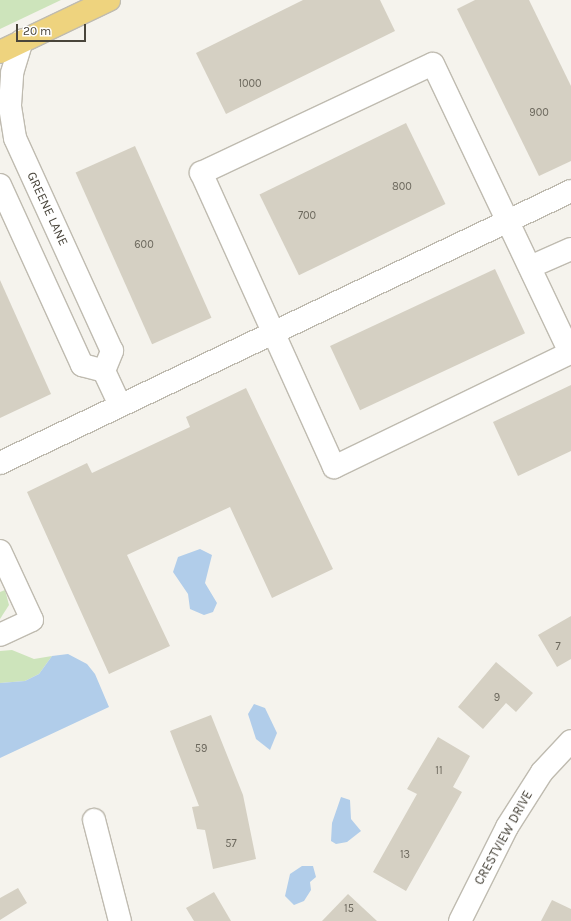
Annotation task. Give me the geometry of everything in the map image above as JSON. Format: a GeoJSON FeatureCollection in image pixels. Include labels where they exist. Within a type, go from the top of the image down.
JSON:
{"type":"FeatureCollection","features":[{"type":"Feature","properties":{"kind":"highway"},"geometry":{"type":"LineString","coordinates":[[0,52],[109,0]]}},
{"type":"Feature","properties":{"kind":"street","name":"GREENE LANE"},"geometry":{"type":"LineString","coordinates":[[22,41],[12,73],[10,106],[15,138],[112,351],[104,371]]}},
{"type":"Feature","properties":{"kind":"street"},"geometry":{"type":"LineString","coordinates":[[433,64],[530,267],[570,353],[334,466],[201,173],[433,64]]}},
{"type":"Feature","properties":{"kind":"street"},"geometry":{"type":"LineString","coordinates":[[0,186],[82,365],[104,371],[120,406]]}},
{"type":"Feature","properties":{"kind":"street"},"geometry":{"type":"LineString","coordinates":[[0,462],[571,191]]}},
{"type":"Feature","properties":{"kind":"street"},"geometry":{"type":"LineString","coordinates":[[530,267],[571,249]]}},
{"type":"Feature","properties":{"kind":"street"},"geometry":{"type":"LineString","coordinates":[[0,551],[32,620],[0,636]]}},
{"type":"Feature","properties":{"kind":"street","name":"CRESTVIEW DRIVE"},"geometry":{"type":"LineString","coordinates":[[460,921],[507,827],[542,772],[571,741]]}},
{"type":"Feature","properties":{"kind":"street"},"geometry":{"type":"LineString","coordinates":[[94,820],[120,921]]}},
{"type":"Feature","properties":{"kind":"green space"},"geometry":{"type":"Polygon","coordinates":[[[0,0],[61,0],[0,29],[0,0]]]}},
{"type":"Feature","properties":{"kind":"green space"},"geometry":{"type":"Polygon","coordinates":[[[5,590],[9,605],[0,619],[0,592],[5,590]]]}},
{"type":"Feature","properties":{"kind":"green space"},"geometry":{"type":"Polygon","coordinates":[[[12,650],[34,659],[52,656],[39,674],[25,681],[0,683],[0,651],[12,650]]]}},
{"type":"Feature","properties":{"kind":"water"},"geometry":{"type":"Polygon","coordinates":[[[200,549],[212,555],[205,583],[217,603],[213,612],[204,615],[190,609],[188,594],[173,572],[178,557],[200,549]]]}},
{"type":"Feature","properties":{"kind":"water"},"geometry":{"type":"Polygon","coordinates":[[[68,654],[87,664],[95,674],[109,707],[0,758],[0,683],[25,681],[39,674],[52,656],[68,654]]]}},
{"type":"Feature","properties":{"kind":"water"},"geometry":{"type":"Polygon","coordinates":[[[254,704],[265,708],[277,733],[270,750],[256,739],[248,714],[254,704]]]}},
{"type":"Feature","properties":{"kind":"water"},"geometry":{"type":"Polygon","coordinates":[[[341,797],[350,800],[351,819],[361,831],[347,842],[336,844],[331,841],[332,823],[341,797]]]}},
{"type":"Feature","properties":{"kind":"water"},"geometry":{"type":"Polygon","coordinates":[[[302,866],[313,866],[316,877],[310,882],[311,890],[304,901],[294,905],[285,896],[290,874],[302,866]]]}},
{"type":"Feature","properties":{"kind":"building"},"geometry":{"type":"Polygon","coordinates":[[[303,0],[380,0],[395,31],[226,114],[196,53],[303,0]]]}},
{"type":"Feature","properties":{"kind":"building"},"geometry":{"type":"Polygon","coordinates":[[[475,0],[529,0],[571,86],[571,161],[539,176],[457,9],[475,0]]]}},
{"type":"Feature","properties":{"kind":"building"},"geometry":{"type":"Polygon","coordinates":[[[406,123],[445,204],[299,275],[259,194],[406,123]]]}},
{"type":"Feature","properties":{"kind":"building"},"geometry":{"type":"Polygon","coordinates":[[[135,146],[211,318],[152,344],[76,172],[135,146]]]}},
{"type":"Feature","properties":{"kind":"building"},"geometry":{"type":"Polygon","coordinates":[[[495,269],[525,333],[360,410],[330,346],[495,269]]]}},
{"type":"Feature","properties":{"kind":"building"},"geometry":{"type":"Polygon","coordinates":[[[0,280],[51,394],[0,418],[0,280]]]}},
{"type":"Feature","properties":{"kind":"building"},"geometry":{"type":"Polygon","coordinates":[[[571,385],[571,451],[518,476],[493,422],[571,385]]]}},
{"type":"Feature","properties":{"kind":"building"},"geometry":{"type":"Polygon","coordinates":[[[246,388],[333,569],[272,598],[230,507],[127,555],[170,646],[109,674],[27,492],[87,463],[92,473],[190,427],[186,417],[246,388]]]}},
{"type":"Feature","properties":{"kind":"building"},"geometry":{"type":"Polygon","coordinates":[[[571,616],[571,659],[557,667],[538,635],[571,616]]]}},
{"type":"Feature","properties":{"kind":"building"},"geometry":{"type":"Polygon","coordinates":[[[496,662],[533,693],[516,712],[506,703],[483,729],[458,707],[496,662]]]}},
{"type":"Feature","properties":{"kind":"building"},"geometry":{"type":"Polygon","coordinates":[[[211,715],[243,795],[256,859],[213,869],[205,830],[197,829],[192,807],[199,806],[170,731],[211,715]]]}},
{"type":"Feature","properties":{"kind":"building"},"geometry":{"type":"Polygon","coordinates":[[[438,737],[470,756],[453,787],[462,792],[406,891],[373,872],[417,794],[407,789],[438,737]]]}},
{"type":"Feature","properties":{"kind":"building"},"geometry":{"type":"Polygon","coordinates":[[[18,888],[27,903],[0,920],[0,898],[18,888]]]}},
{"type":"Feature","properties":{"kind":"building"},"geometry":{"type":"Polygon","coordinates":[[[214,892],[231,921],[194,921],[186,908],[214,892]]]}},
{"type":"Feature","properties":{"kind":"building"},"geometry":{"type":"Polygon","coordinates":[[[348,894],[377,921],[322,921],[348,894]]]}},
{"type":"Feature","properties":{"kind":"building"},"geometry":{"type":"Polygon","coordinates":[[[552,900],[571,909],[571,921],[541,921],[552,900]]]}}]}
